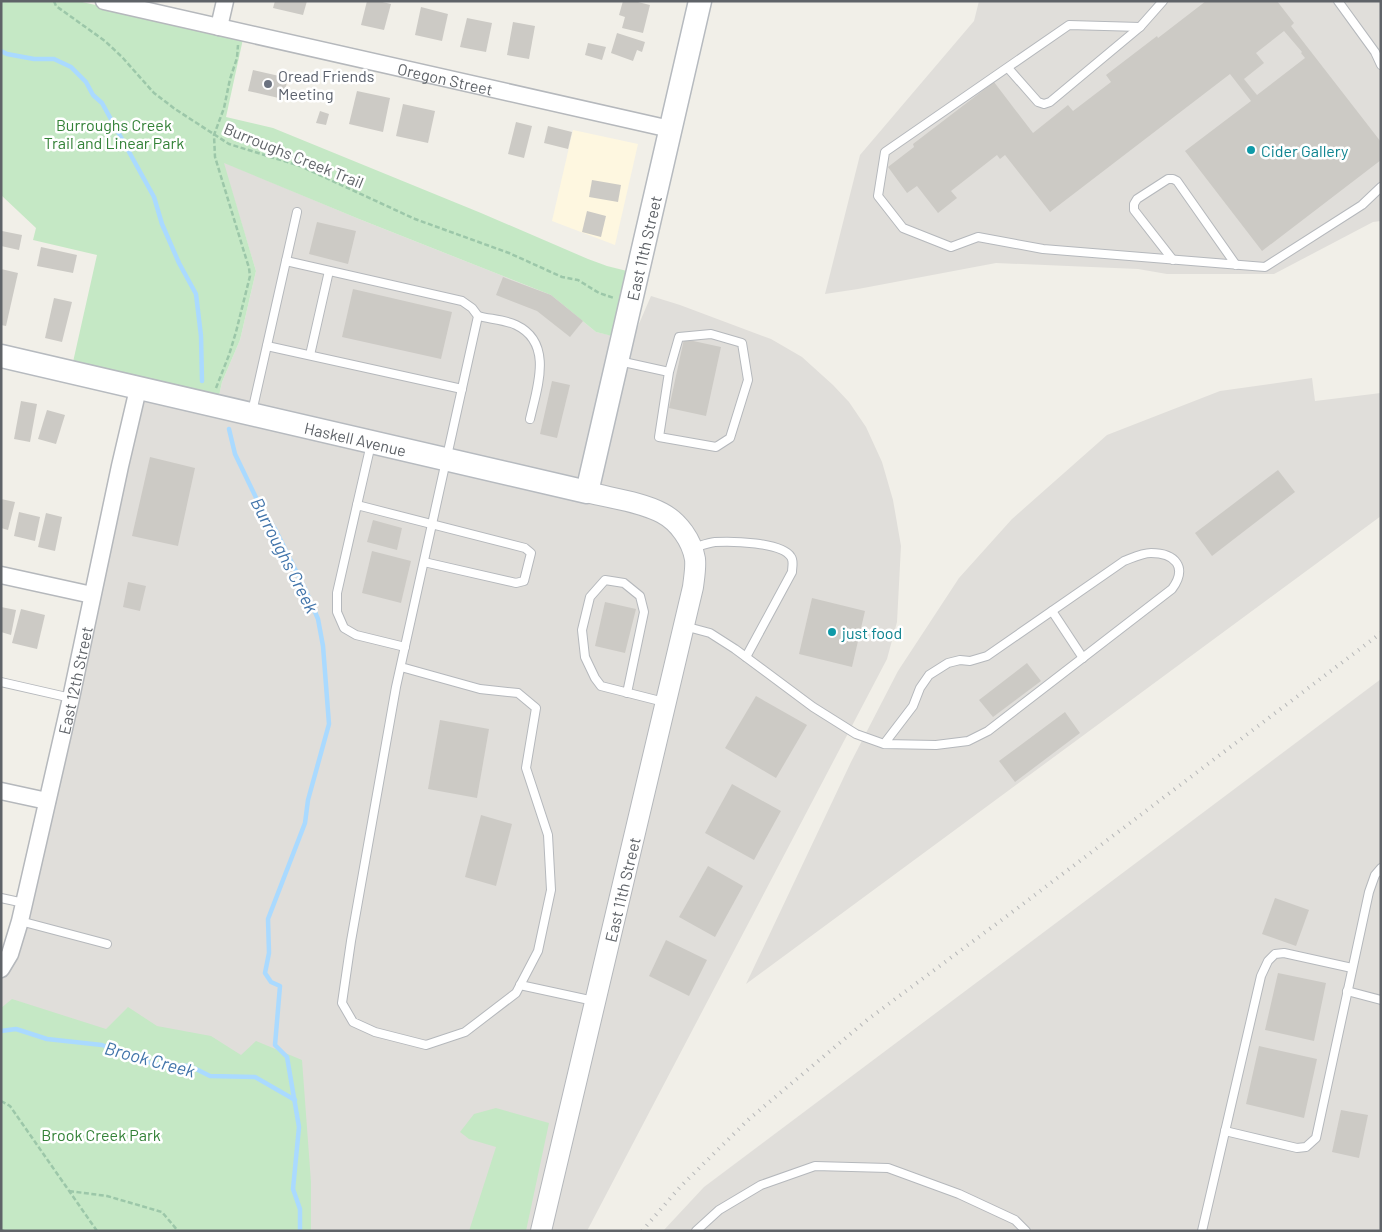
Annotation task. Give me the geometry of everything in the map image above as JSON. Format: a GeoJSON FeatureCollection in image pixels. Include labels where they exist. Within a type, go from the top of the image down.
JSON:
{"type":"FeatureCollection","features":[{"type":"Feature","properties":{"kind":"main road","name":"East 11th Street"},"geometry":{"type":"LineString","coordinates":[[586,492],[700,1]]}},
{"type":"Feature","properties":{"kind":"main road","name":"Haskell Avenue"},"geometry":{"type":"LineString","coordinates":[[1,356],[586,492]]}},
{"type":"Feature","properties":{"kind":"street","name":"Oregon Street"},"geometry":{"type":"LineString","coordinates":[[104,1],[670,129]]}},
{"type":"Feature","properties":{"kind":"street"},"geometry":{"type":"LineString","coordinates":[[219,27],[225,1]]}},
{"type":"Feature","properties":{"kind":"street","name":"East 12th Street"},"geometry":{"type":"LineString","coordinates":[[1,969],[10,954],[20,921],[71,698],[138,389]]}},
{"type":"Feature","properties":{"kind":"street","name":"Haskell Avenue"},"geometry":{"type":"LineString","coordinates":[[586,492],[664,513],[686,536],[691,548]]}},
{"type":"Feature","properties":{"kind":"street","name":"East 11th Street"},"geometry":{"type":"LineString","coordinates":[[541,1231],[696,571],[695,559],[691,548]]}},
{"type":"Feature","properties":{"kind":"street"},"geometry":{"type":"LineString","coordinates":[[1,575],[92,596]]}},
{"type":"Feature","properties":{"kind":"street"},"geometry":{"type":"LineString","coordinates":[[1,791],[47,801]]}},
{"type":"Feature","properties":{"kind":"lane"},"geometry":{"type":"LineString","coordinates":[[1008,68],[1038,102],[1044,104],[1050,102],[1140,28],[1163,1]]}},
{"type":"Feature","properties":{"kind":"lane"},"geometry":{"type":"LineString","coordinates":[[1338,1],[1375,52],[1381,65]]}},
{"type":"Feature","properties":{"kind":"lane"},"geometry":{"type":"LineString","coordinates":[[1140,28],[1069,25],[885,152],[878,196],[903,228],[951,247],[978,237],[1043,249],[1265,267],[1362,205],[1381,187]]}},
{"type":"Feature","properties":{"kind":"lane"},"geometry":{"type":"LineString","coordinates":[[1173,260],[1134,210],[1134,204],[1137,199],[1168,178],[1177,182],[1236,265]]}},
{"type":"Feature","properties":{"kind":"lane"},"geometry":{"type":"LineString","coordinates":[[251,415],[297,212]]}},
{"type":"Feature","properties":{"kind":"lane"},"geometry":{"type":"LineString","coordinates":[[286,261],[462,301],[472,308],[478,316],[515,324],[529,334],[538,349],[541,364],[530,419]]}},
{"type":"Feature","properties":{"kind":"lane"},"geometry":{"type":"LineString","coordinates":[[310,356],[329,271]]}},
{"type":"Feature","properties":{"kind":"lane"},"geometry":{"type":"LineString","coordinates":[[401,668],[480,689],[518,693],[536,708],[526,768],[548,835],[551,890],[538,951],[516,993],[465,1032],[426,1045],[375,1032],[353,1022],[342,1003],[351,941],[401,668],[405,647],[478,316]]}},
{"type":"Feature","properties":{"kind":"lane"},"geometry":{"type":"LineString","coordinates":[[712,334],[742,343],[748,380],[730,438],[716,447],[659,437],[668,372],[679,337],[712,334]]}},
{"type":"Feature","properties":{"kind":"lane"},"geometry":{"type":"LineString","coordinates":[[267,346],[462,389]]}},
{"type":"Feature","properties":{"kind":"lane"},"geometry":{"type":"LineString","coordinates":[[617,361],[668,372]]}},
{"type":"Feature","properties":{"kind":"lane"},"geometry":{"type":"LineString","coordinates":[[371,443],[337,592],[336,612],[344,628],[356,635],[405,647]]}},
{"type":"Feature","properties":{"kind":"lane"},"geometry":{"type":"LineString","coordinates":[[357,505],[525,548],[531,553],[524,581],[516,583],[424,562]]}},
{"type":"Feature","properties":{"kind":"lane"},"geometry":{"type":"LineString","coordinates":[[691,548],[714,542],[756,543],[781,549],[790,555],[792,572],[746,657]]}},
{"type":"Feature","properties":{"kind":"lane"},"geometry":{"type":"LineString","coordinates":[[684,625],[710,633],[746,657],[813,707],[856,734],[884,744],[936,745],[968,741],[988,731],[1172,588],[1180,574],[1179,566],[1173,559],[1161,554],[1149,553],[1124,561],[987,656],[948,663],[929,675],[920,688],[913,706],[884,744]]}},
{"type":"Feature","properties":{"kind":"lane"},"geometry":{"type":"LineString","coordinates":[[627,693],[644,612],[640,596],[624,583],[605,580],[590,596],[582,630],[585,657],[595,678],[601,686],[627,693],[666,703]]}},
{"type":"Feature","properties":{"kind":"lane"},"geometry":{"type":"LineString","coordinates":[[1052,611],[1083,658]]}},
{"type":"Feature","properties":{"kind":"lane"},"geometry":{"type":"LineString","coordinates":[[1,682],[71,698]]}},
{"type":"Feature","properties":{"kind":"lane"},"geometry":{"type":"LineString","coordinates":[[1226,1131],[1297,1148],[1306,1147],[1316,1138],[1369,892],[1375,875],[1381,868]]}},
{"type":"Feature","properties":{"kind":"lane"},"geometry":{"type":"LineString","coordinates":[[1,898],[24,904]]}},
{"type":"Feature","properties":{"kind":"lane"},"geometry":{"type":"LineString","coordinates":[[20,921],[107,944]]}},
{"type":"Feature","properties":{"kind":"lane"},"geometry":{"type":"LineString","coordinates":[[1202,1231],[1261,976],[1268,961],[1275,954],[1284,953],[1352,968]]}},
{"type":"Feature","properties":{"kind":"lane"},"geometry":{"type":"LineString","coordinates":[[520,986],[596,1002]]}},
{"type":"Feature","properties":{"kind":"lane"},"geometry":{"type":"LineString","coordinates":[[1347,991],[1381,1000]]}},
{"type":"Feature","properties":{"kind":"lane"},"geometry":{"type":"LineString","coordinates":[[696,1231],[718,1210],[761,1184],[815,1166],[888,1168],[959,1194],[1015,1220],[1026,1231]]}},
{"type":"Feature","properties":{"kind":"path","name":"Burroughs Creek Trail"},"geometry":{"type":"LineString","coordinates":[[54,1],[56,6],[105,41],[154,93],[174,109],[228,144],[300,166],[415,219],[509,253],[562,277],[578,280],[614,298]]}},
{"type":"Feature","properties":{"kind":"path"},"geometry":{"type":"LineString","coordinates":[[216,389],[236,332],[250,276],[215,157],[214,135],[224,108],[237,58],[240,31]]}},
{"type":"Feature","properties":{"kind":"path"},"geometry":{"type":"LineString","coordinates":[[1,1101],[10,1106],[97,1231]]}},
{"type":"Feature","properties":{"kind":"path"},"geometry":{"type":"LineString","coordinates":[[69,1191],[107,1196],[162,1212],[178,1231]]}},
{"type":"Feature","properties":{"kind":"shaded area"},"geometry":{"type":"Polygon","coordinates":[[[979,1],[1381,1],[1381,221],[1373,222],[1274,274],[1167,274],[1138,269],[996,263],[825,294],[860,155],[974,21],[979,1]]]}},
{"type":"Feature","properties":{"kind":"shaded area"},"geometry":{"type":"Polygon","coordinates":[[[573,130],[638,144],[615,245],[552,221],[573,130]]]}},
{"type":"Feature","properties":{"kind":"shaded area"},"geometry":{"type":"Polygon","coordinates":[[[223,162],[359,219],[551,295],[596,332],[632,340],[651,296],[771,339],[802,357],[849,402],[866,427],[882,462],[893,500],[901,546],[897,622],[887,659],[587,1231],[278,1231],[1,1011],[1,979],[7,973],[149,380],[219,396],[222,382],[240,340],[256,271],[223,162]]]}},
{"type":"Feature","properties":{"kind":"shaded area"},"geometry":{"type":"Polygon","coordinates":[[[1312,378],[1315,401],[1381,393],[1381,516],[746,984],[851,762],[898,671],[959,578],[1012,519],[1107,435],[1220,391],[1312,378]]]}},
{"type":"Feature","properties":{"kind":"shaded area"},"geometry":{"type":"Polygon","coordinates":[[[1381,679],[1381,1231],[663,1231],[704,1187],[1381,679]]]}},
{"type":"Feature","properties":{"kind":"green space","name":"Burroughs Creek Trail and Linear Park"},"geometry":{"type":"Polygon","coordinates":[[[1,1],[78,1],[243,39],[226,117],[273,128],[588,259],[627,271],[612,336],[596,332],[551,295],[224,163],[256,271],[240,340],[222,382],[219,396],[73,362],[97,255],[33,240],[36,228],[1,195],[1,1]]]}},
{"type":"Feature","properties":{"kind":"green space","name":"Brook Creek Park"},"geometry":{"type":"Polygon","coordinates":[[[12,999],[106,1029],[128,1007],[157,1026],[211,1036],[241,1055],[256,1041],[302,1060],[311,1182],[311,1231],[1,1231],[1,1008],[12,999]]]}},
{"type":"Feature","properties":{"kind":"green space"},"geometry":{"type":"Polygon","coordinates":[[[496,1108],[549,1123],[526,1231],[469,1231],[496,1147],[469,1139],[460,1132],[474,1114],[496,1108]]]}},
{"type":"Feature","properties":{"kind":"building"},"geometry":{"type":"Polygon","coordinates":[[[275,1],[307,1],[303,15],[273,8],[275,1]]]}},
{"type":"Feature","properties":{"kind":"building"},"geometry":{"type":"Polygon","coordinates":[[[367,1],[391,4],[384,30],[361,25],[367,1]]]}},
{"type":"Feature","properties":{"kind":"building"},"geometry":{"type":"Polygon","coordinates":[[[623,1],[634,1],[650,5],[643,33],[622,28],[625,17],[619,15],[623,1]]]}},
{"type":"Feature","properties":{"kind":"building"},"geometry":{"type":"Polygon","coordinates":[[[1206,1],[1277,1],[1294,23],[1291,26],[1381,142],[1381,160],[1262,251],[1185,151],[1251,101],[1230,74],[1050,212],[1005,155],[1000,159],[997,155],[951,191],[957,198],[938,213],[917,186],[907,193],[888,167],[914,147],[913,144],[994,82],[1033,133],[1068,105],[1073,111],[1111,82],[1106,75],[1157,36],[1158,38],[1206,1]],[[1284,31],[1256,53],[1264,63],[1244,79],[1257,95],[1305,58],[1284,31]]]}},
{"type":"Feature","properties":{"kind":"building"},"geometry":{"type":"Polygon","coordinates":[[[421,7],[448,14],[442,41],[415,35],[421,7]]]}},
{"type":"Feature","properties":{"kind":"building"},"geometry":{"type":"Polygon","coordinates":[[[467,18],[492,23],[486,52],[460,47],[467,18]]]}},
{"type":"Feature","properties":{"kind":"building"},"geometry":{"type":"Polygon","coordinates":[[[513,22],[535,26],[529,59],[507,55],[513,22]]]}},
{"type":"Feature","properties":{"kind":"building"},"geometry":{"type":"Polygon","coordinates":[[[617,33],[645,42],[642,52],[637,50],[633,61],[611,53],[617,33]]]}},
{"type":"Feature","properties":{"kind":"building"},"geometry":{"type":"Polygon","coordinates":[[[588,43],[606,47],[602,60],[585,55],[588,43]]]}},
{"type":"Feature","properties":{"kind":"building","name":"Oread Friends Meeting"},"geometry":{"type":"Polygon","coordinates":[[[253,70],[288,78],[283,99],[248,91],[253,70]]]}},
{"type":"Feature","properties":{"kind":"building"},"geometry":{"type":"Polygon","coordinates":[[[357,91],[390,98],[383,132],[349,124],[357,91]]]}},
{"type":"Feature","properties":{"kind":"building"},"geometry":{"type":"Polygon","coordinates":[[[403,104],[435,111],[428,143],[396,136],[403,104]]]}},
{"type":"Feature","properties":{"kind":"building"},"geometry":{"type":"Polygon","coordinates":[[[320,111],[329,114],[326,125],[316,123],[320,111]]]}},
{"type":"Feature","properties":{"kind":"building"},"geometry":{"type":"Polygon","coordinates":[[[516,122],[532,126],[524,158],[508,154],[516,122]]]}},
{"type":"Feature","properties":{"kind":"building"},"geometry":{"type":"Polygon","coordinates":[[[548,126],[572,132],[568,149],[544,143],[548,126]]]}},
{"type":"Feature","properties":{"kind":"building"},"geometry":{"type":"Polygon","coordinates":[[[592,180],[621,185],[618,202],[589,197],[592,180]]]}},
{"type":"Feature","properties":{"kind":"building"},"geometry":{"type":"Polygon","coordinates":[[[587,211],[606,216],[601,237],[582,232],[587,211]]]}},
{"type":"Feature","properties":{"kind":"building"},"geometry":{"type":"Polygon","coordinates":[[[317,222],[356,231],[348,264],[309,254],[317,222]]]}},
{"type":"Feature","properties":{"kind":"building"},"geometry":{"type":"Polygon","coordinates":[[[2,231],[22,235],[19,250],[1,246],[2,231]]]}},
{"type":"Feature","properties":{"kind":"building"},"geometry":{"type":"Polygon","coordinates":[[[41,247],[77,255],[73,273],[37,266],[41,247]]]}},
{"type":"Feature","properties":{"kind":"building"},"geometry":{"type":"Polygon","coordinates":[[[1,269],[18,273],[6,326],[1,325],[1,269]]]}},
{"type":"Feature","properties":{"kind":"building"},"geometry":{"type":"Polygon","coordinates":[[[503,277],[551,295],[583,321],[570,337],[537,311],[496,295],[503,277]]]}},
{"type":"Feature","properties":{"kind":"building"},"geometry":{"type":"Polygon","coordinates":[[[353,289],[452,312],[441,359],[342,337],[353,289]]]}},
{"type":"Feature","properties":{"kind":"building"},"geometry":{"type":"Polygon","coordinates":[[[54,298],[72,302],[62,342],[45,338],[54,298]]]}},
{"type":"Feature","properties":{"kind":"building"},"geometry":{"type":"Polygon","coordinates":[[[684,339],[721,347],[706,416],[669,408],[684,339]]]}},
{"type":"Feature","properties":{"kind":"building"},"geometry":{"type":"Polygon","coordinates":[[[552,381],[570,385],[557,438],[540,434],[552,381]]]}},
{"type":"Feature","properties":{"kind":"building"},"geometry":{"type":"Polygon","coordinates":[[[21,401],[37,404],[30,442],[14,439],[21,401]]]}},
{"type":"Feature","properties":{"kind":"building"},"geometry":{"type":"Polygon","coordinates":[[[47,410],[65,415],[56,444],[38,439],[47,410]]]}},
{"type":"Feature","properties":{"kind":"building"},"geometry":{"type":"Polygon","coordinates":[[[150,457],[195,468],[178,546],[132,536],[150,457]]]}},
{"type":"Feature","properties":{"kind":"building"},"geometry":{"type":"Polygon","coordinates":[[[1278,470],[1295,492],[1212,556],[1195,533],[1278,470]]]}},
{"type":"Feature","properties":{"kind":"building"},"geometry":{"type":"Polygon","coordinates":[[[1,499],[15,502],[8,530],[1,528],[1,499]]]}},
{"type":"Feature","properties":{"kind":"building"},"geometry":{"type":"Polygon","coordinates":[[[19,512],[40,517],[35,541],[14,536],[19,512]]]}},
{"type":"Feature","properties":{"kind":"building"},"geometry":{"type":"Polygon","coordinates":[[[46,513],[62,517],[55,551],[38,547],[46,513]]]}},
{"type":"Feature","properties":{"kind":"building"},"geometry":{"type":"Polygon","coordinates":[[[373,520],[402,528],[397,550],[367,542],[373,520]]]}},
{"type":"Feature","properties":{"kind":"building"},"geometry":{"type":"Polygon","coordinates":[[[372,551],[411,561],[401,603],[362,593],[372,551]]]}},
{"type":"Feature","properties":{"kind":"building"},"geometry":{"type":"Polygon","coordinates":[[[128,582],[146,586],[140,611],[123,607],[128,582]]]}},
{"type":"Feature","properties":{"kind":"building","name":"just food"},"geometry":{"type":"Polygon","coordinates":[[[812,598],[865,611],[852,667],[799,654],[812,598]]]}},
{"type":"Feature","properties":{"kind":"building"},"geometry":{"type":"Polygon","coordinates":[[[605,602],[636,609],[625,653],[595,646],[605,602]]]}},
{"type":"Feature","properties":{"kind":"building"},"geometry":{"type":"Polygon","coordinates":[[[1,607],[16,610],[11,635],[1,632],[1,607]]]}},
{"type":"Feature","properties":{"kind":"building"},"geometry":{"type":"Polygon","coordinates":[[[21,609],[45,615],[37,649],[12,643],[21,609]]]}},
{"type":"Feature","properties":{"kind":"building"},"geometry":{"type":"Polygon","coordinates":[[[1027,663],[1041,681],[993,717],[979,700],[1027,663]]]}},
{"type":"Feature","properties":{"kind":"building"},"geometry":{"type":"Polygon","coordinates":[[[756,696],[807,725],[776,778],[725,748],[756,696]]]}},
{"type":"Feature","properties":{"kind":"building"},"geometry":{"type":"Polygon","coordinates":[[[1065,712],[1080,733],[1015,782],[999,761],[1065,712]]]}},
{"type":"Feature","properties":{"kind":"building"},"geometry":{"type":"Polygon","coordinates":[[[440,720],[489,729],[477,798],[428,789],[440,720]]]}},
{"type":"Feature","properties":{"kind":"building"},"geometry":{"type":"Polygon","coordinates":[[[732,784],[781,811],[754,860],[705,833],[732,784]]]}},
{"type":"Feature","properties":{"kind":"building"},"geometry":{"type":"Polygon","coordinates":[[[481,815],[512,824],[496,886],[465,877],[481,815]]]}},
{"type":"Feature","properties":{"kind":"building"},"geometry":{"type":"Polygon","coordinates":[[[708,866],[743,886],[715,937],[679,917],[708,866]]]}},
{"type":"Feature","properties":{"kind":"building"},"geometry":{"type":"Polygon","coordinates":[[[1275,898],[1309,910],[1296,946],[1262,934],[1275,898]]]}},
{"type":"Feature","properties":{"kind":"building"},"geometry":{"type":"Polygon","coordinates":[[[666,940],[707,960],[689,996],[649,976],[666,940]]]}},
{"type":"Feature","properties":{"kind":"building"},"geometry":{"type":"Polygon","coordinates":[[[1278,973],[1326,983],[1314,1041],[1265,1030],[1278,973]]]}},
{"type":"Feature","properties":{"kind":"building"},"geometry":{"type":"Polygon","coordinates":[[[1259,1046],[1317,1059],[1304,1118],[1246,1104],[1259,1046]]]}},
{"type":"Feature","properties":{"kind":"building"},"geometry":{"type":"Polygon","coordinates":[[[1341,1110],[1368,1115],[1359,1158],[1332,1152],[1341,1110]]]}},
{"type":"Feature","properties":{"kind":"waterway","name":"Burroughs Creek"},"geometry":{"type":"LineString","coordinates":[[1,51],[7,54],[34,59],[54,59],[71,67],[86,82],[93,95],[102,103],[154,197],[162,224],[179,263],[196,294],[201,336],[202,381]]}},
{"type":"Feature","properties":{"kind":"waterway","name":"Burroughs Creek"},"geometry":{"type":"LineString","coordinates":[[229,429],[235,454],[261,508],[275,529],[306,591],[318,619],[323,646],[329,724],[308,800],[305,823],[268,919],[269,953],[265,973],[271,982],[280,986],[275,1045],[287,1057],[299,1127],[293,1189],[300,1209],[300,1231]]}},
{"type":"Feature","properties":{"kind":"waterway","name":"Brook Creek"},"geometry":{"type":"LineString","coordinates":[[1,1031],[16,1029],[47,1039],[102,1045],[153,1064],[190,1066],[210,1076],[255,1077],[295,1100]]}},
{"type":"Feature","properties":{"kind":"railway"},"geometry":{"type":"LineString","coordinates":[[642,1231],[680,1187],[749,1119],[867,1020],[1381,633]]}},
{"type":"Feature","properties":{"kind":"place","name":"Oread Friends Meeting"},"geometry":{"type":"Point","coordinates":[268,84]}},
{"type":"Feature","properties":{"kind":"place","name":"Cider Gallery"},"geometry":{"type":"Point","coordinates":[1251,150]}},
{"type":"Feature","properties":{"kind":"place","name":"just food"},"geometry":{"type":"Point","coordinates":[832,632]}}]}
